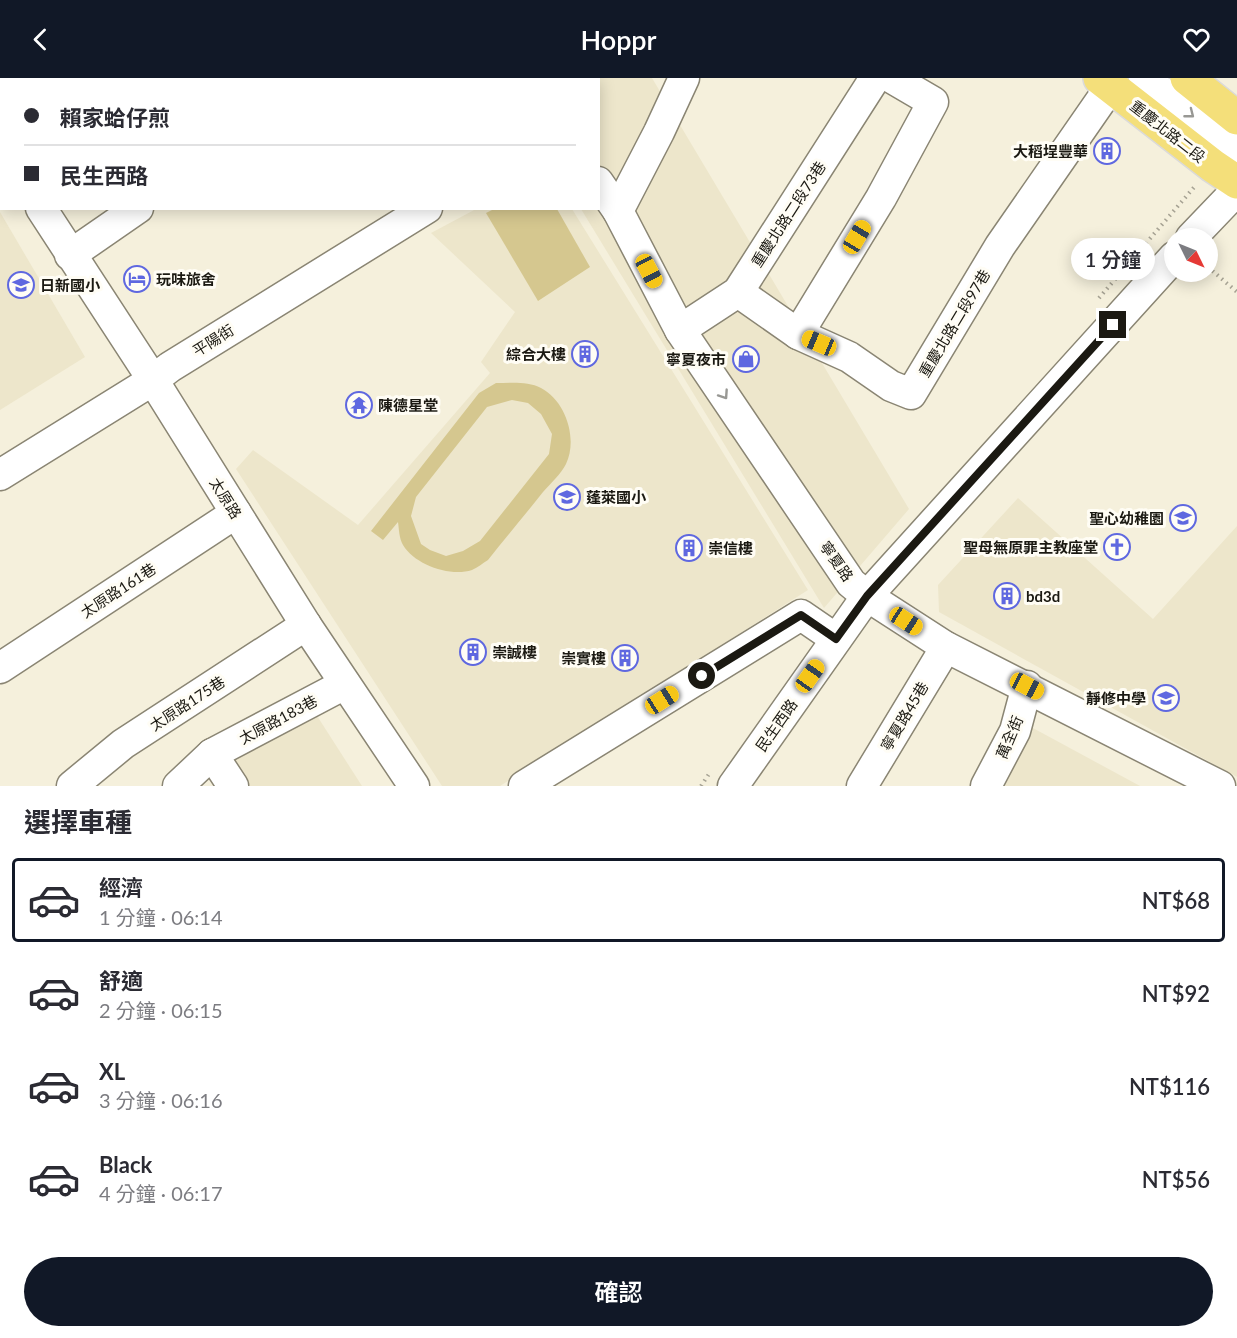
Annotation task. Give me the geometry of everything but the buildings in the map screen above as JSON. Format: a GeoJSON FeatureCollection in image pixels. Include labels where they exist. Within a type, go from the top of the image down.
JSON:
{"type":"FeatureCollection","features":[{"type":"Feature","properties":{"kind":"main road"},"geometry":{"type":"LineString","coordinates":[[1187,78],[1237,118]]}},
{"type":"Feature","properties":{"kind":"main road","name":"重慶北路二段"},"geometry":{"type":"LineString","coordinates":[[1106,82],[1213,166],[1237,182]]}},
{"type":"Feature","properties":{"kind":"street"},"geometry":{"type":"LineString","coordinates":[[618,212],[684,78]]}},
{"type":"Feature","properties":{"kind":"street","name":"重慶北路二段73巷"},"geometry":{"type":"LineString","coordinates":[[680,330],[738,292],[875,78]]}},
{"type":"Feature","properties":{"kind":"street"},"geometry":{"type":"LineString","coordinates":[[798,334],[880,198],[933,102],[892,78]]}},
{"type":"Feature","properties":{"kind":"street"},"geometry":{"type":"LineString","coordinates":[[1144,78],[1230,145],[1237,170]]}},
{"type":"Feature","properties":{"kind":"street","name":"重慶北路二段97巷"},"geometry":{"type":"LineString","coordinates":[[738,292],[798,334],[849,357],[891,386],[911,394],[1000,246],[1106,82]]}},
{"type":"Feature","properties":{"kind":"street","name":"寧夏路"},"geometry":{"type":"LineString","coordinates":[[600,185],[618,212],[680,330],[850,583],[946,647],[1027,686],[1220,786]]}},
{"type":"Feature","properties":{"kind":"street"},"geometry":{"type":"LineString","coordinates":[[1201,228],[1237,190]]}},
{"type":"Feature","properties":{"kind":"street","name":"太原路"},"geometry":{"type":"LineString","coordinates":[[42,210],[153,380],[306,625],[414,786]]}},
{"type":"Feature","properties":{"kind":"street"},"geometry":{"type":"LineString","coordinates":[[70,255],[135,210]]}},
{"type":"Feature","properties":{"kind":"street","name":"平陽街"},"geometry":{"type":"LineString","coordinates":[[0,475],[153,380],[408,213]]}},
{"type":"Feature","properties":{"kind":"street","name":"民生西路"},"geometry":{"type":"LineString","coordinates":[[733,786],[867,596],[1164,268]]}},
{"type":"Feature","properties":{"kind":"street","name":"太原路161巷"},"geometry":{"type":"LineString","coordinates":[[0,668],[236,513]]}},
{"type":"Feature","properties":{"kind":"street"},"geometry":{"type":"LineString","coordinates":[[524,786],[801,615],[836,639]]}},
{"type":"Feature","properties":{"kind":"street","name":"太原路175巷"},"geometry":{"type":"LineString","coordinates":[[72,786],[123,744],[306,625]]}},
{"type":"Feature","properties":{"kind":"street","name":"寧夏路45巷"},"geometry":{"type":"LineString","coordinates":[[862,786],[946,647]]}},
{"type":"Feature","properties":{"kind":"street","name":"太原路183巷"},"geometry":{"type":"LineString","coordinates":[[178,786],[212,754],[345,684]]}},
{"type":"Feature","properties":{"kind":"street","name":"萬全街"},"geometry":{"type":"LineString","coordinates":[[986,786],[1015,730],[1027,686]]}},
{"type":"Feature","properties":{"kind":"street"},"geometry":{"type":"LineString","coordinates":[[212,754],[233,786]]}},
{"type":"Feature","properties":{"kind":"path"},"geometry":{"type":"LineString","coordinates":[[1218,276],[1237,292]]}},
{"type":"Feature","properties":{"kind":"shaded area","name":"寧夏夜市"},"geometry":{"type":"Polygon","coordinates":[[[600,78],[652,78],[909,509],[824,608],[582,210],[600,210],[600,78]]]}},
{"type":"Feature","properties":{"kind":"shaded area","name":"蓬萊國小"},"geometry":{"type":"Polygon","coordinates":[[[474,210],[573,210],[808,590],[500,786],[442,786],[236,469],[253,450],[358,525],[490,373],[481,362],[515,312],[431,233],[474,210]]]}},
{"type":"Feature","properties":{"kind":"shaded area"},"geometry":{"type":"Polygon","coordinates":[[[492,210],[558,210],[590,267],[538,301],[486,213],[492,210]]]}},
{"type":"Feature","properties":{"kind":"shaded area","name":"日新國小"},"geometry":{"type":"Polygon","coordinates":[[[0,212],[85,357],[0,410],[0,212]]]}},
{"type":"Feature","properties":{"kind":"shaded area"},"geometry":{"type":"Polygon","coordinates":[[[496,383],[525,383],[541,388],[550,394],[563,411],[571,443],[566,464],[488,560],[472,570],[454,572],[424,564],[409,552],[403,545],[398,522],[383,540],[371,531],[479,393],[496,383]],[[512,400],[487,407],[416,497],[411,516],[421,544],[446,556],[463,551],[480,541],[549,454],[552,434],[541,414],[528,403],[512,400]]]}},
{"type":"Feature","properties":{"kind":"shaded area","name":"靜修中學"},"geometry":{"type":"Polygon","coordinates":[[[1018,498],[1153,619],[1237,526],[1237,777],[939,612],[938,585],[1018,498]]]}},
{"type":"Feature","properties":{"kind":"shaded area"},"geometry":{"type":"Polygon","coordinates":[[[312,708],[362,786],[231,786],[219,767],[312,708]]]}},
{"type":"Feature","properties":{"kind":"shaded area","name":"靜修中學"},"geometry":{"type":"Polygon","coordinates":[[[1029,726],[1044,734],[1140,786],[995,786],[1029,726]]]}},
{"type":"Feature","properties":{"kind":"place","name":"大稻埕豐華"},"geometry":{"type":"Point","coordinates":[1107,151]}},
{"type":"Feature","properties":{"kind":"place","name":"玩味旅舍"},"geometry":{"type":"Point","coordinates":[137,279]}},
{"type":"Feature","properties":{"kind":"place","name":"日新國小"},"geometry":{"type":"Point","coordinates":[21,285]}},
{"type":"Feature","properties":{"kind":"place","name":"綜合大樓"},"geometry":{"type":"Point","coordinates":[585,354]}},
{"type":"Feature","properties":{"kind":"place","name":"寧夏夜市"},"geometry":{"type":"Point","coordinates":[746,359]}},
{"type":"Feature","properties":{"kind":"place","name":"陳德星堂"},"geometry":{"type":"Point","coordinates":[359,405]}},
{"type":"Feature","properties":{"kind":"place","name":"蓬萊國小"},"geometry":{"type":"Point","coordinates":[567,497]}},
{"type":"Feature","properties":{"kind":"place","name":"聖心幼稚園"},"geometry":{"type":"Point","coordinates":[1183,518]}},
{"type":"Feature","properties":{"kind":"place","name":"聖母無原罪主教座堂"},"geometry":{"type":"Point","coordinates":[1117,547]}},
{"type":"Feature","properties":{"kind":"place","name":"崇信樓"},"geometry":{"type":"Point","coordinates":[689,548]}},
{"type":"Feature","properties":{"kind":"place","name":"bd3d"},"geometry":{"type":"Point","coordinates":[1007,596]}},
{"type":"Feature","properties":{"kind":"place","name":"崇誠樓"},"geometry":{"type":"Point","coordinates":[473,652]}},
{"type":"Feature","properties":{"kind":"place","name":"崇實樓"},"geometry":{"type":"Point","coordinates":[625,658]}},
{"type":"Feature","properties":{"kind":"place","name":"靜修中學"},"geometry":{"type":"Point","coordinates":[1166,698]}},
{"type":"Feature","properties":{"kind":"route"},"geometry":{"type":"LineString","coordinates":[[702,676],[801,615],[836,639],[867,596],[1113,325]]}}]}
